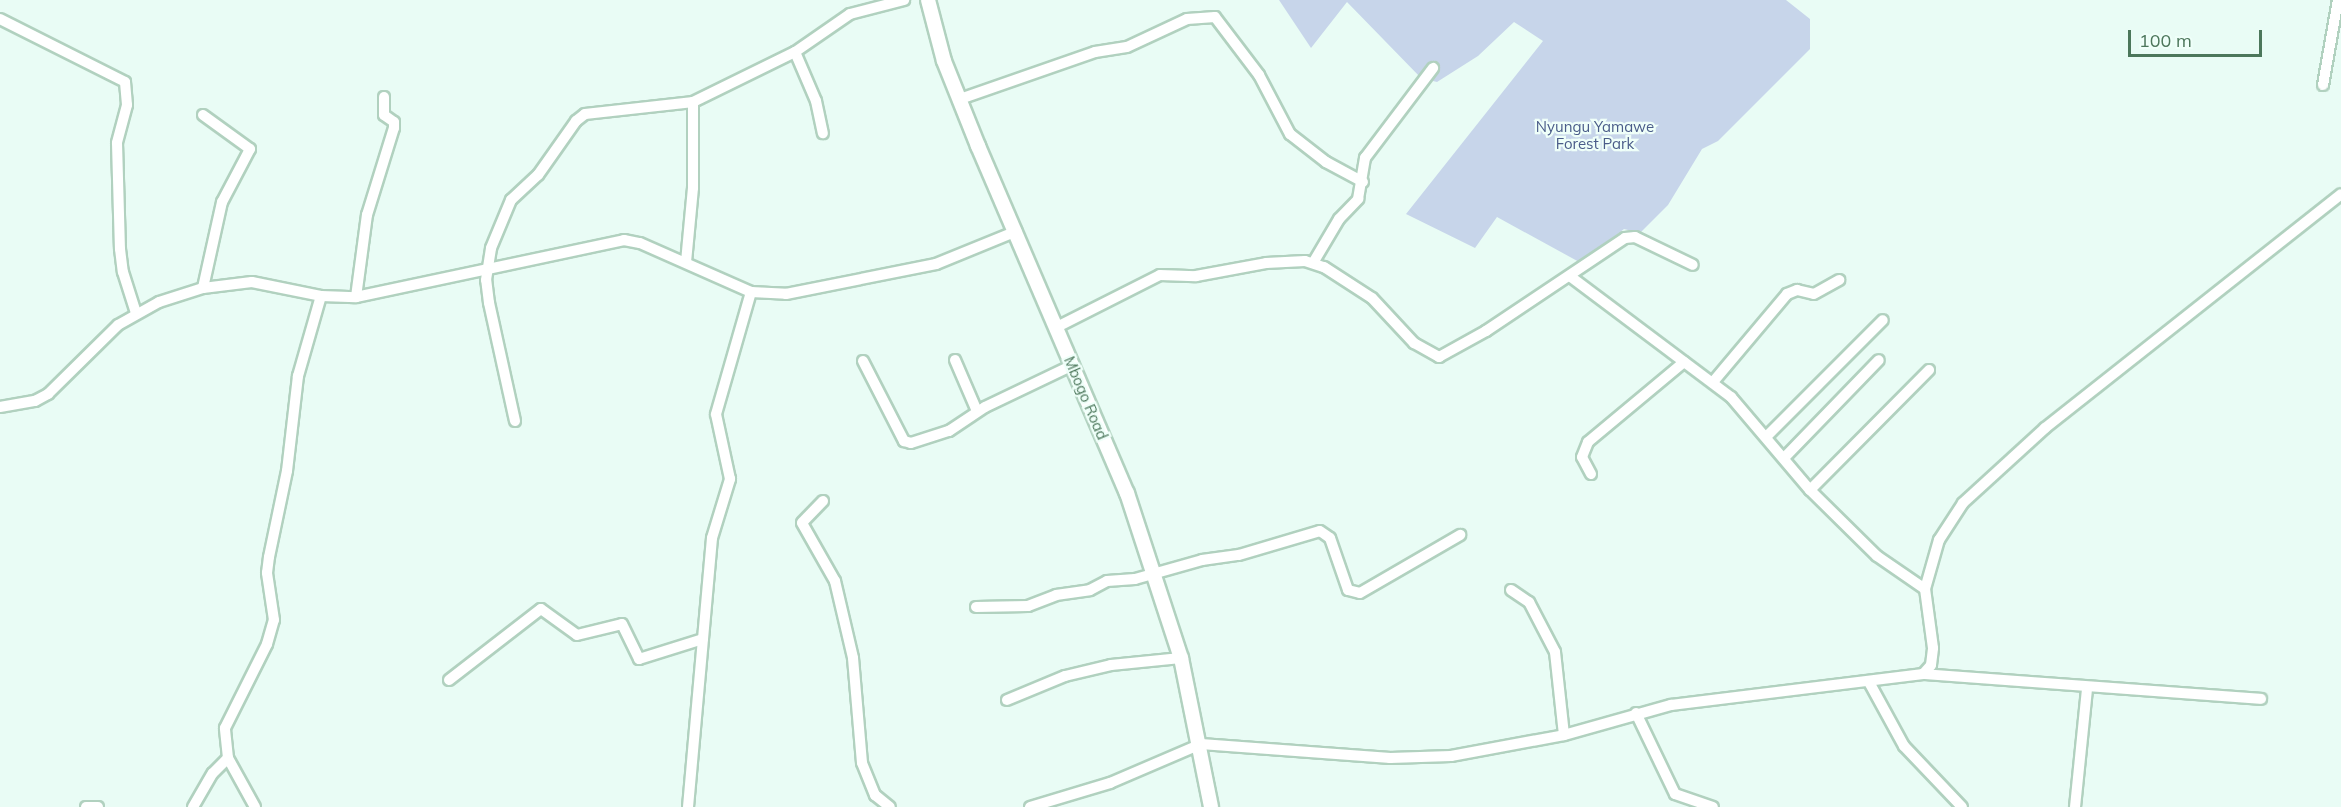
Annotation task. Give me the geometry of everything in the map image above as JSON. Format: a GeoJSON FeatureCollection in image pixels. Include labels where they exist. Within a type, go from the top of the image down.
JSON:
{"type":"FeatureCollection","features":[{"type":"Feature","properties":{"kind":"main road","name":"Mbogo Road"},"geometry":{"type":"LineString","coordinates":[[928,0],[944,61],[1057,327],[1071,366],[1127,493],[1181,658],[1201,744],[1211,807]]}},
{"type":"Feature","properties":{"kind":"street"},"geometry":{"type":"LineString","coordinates":[[864,0],[878,4]]}},
{"type":"Feature","properties":{"kind":"street"},"geometry":{"type":"LineString","coordinates":[[515,421],[489,303],[487,270],[498,226],[507,207],[548,162],[580,116],[693,102],[795,52],[850,14],[878,4],[904,0]]}},
{"type":"Feature","properties":{"kind":"street"},"geometry":{"type":"LineString","coordinates":[[2323,85],[2337,0]]}},
{"type":"Feature","properties":{"kind":"street"},"geometry":{"type":"LineString","coordinates":[[960,99],[1095,52],[1126,47],[1187,19],[1215,17],[1259,75],[1290,134],[1326,162],[1363,182]]}},
{"type":"Feature","properties":{"kind":"street"},"geometry":{"type":"LineString","coordinates":[[0,19],[125,82],[127,105],[117,143],[122,196],[120,249],[123,272],[136,313]]}},
{"type":"Feature","properties":{"kind":"street"},"geometry":{"type":"LineString","coordinates":[[795,52],[816,101],[823,133]]}},
{"type":"Feature","properties":{"kind":"street"},"geometry":{"type":"LineString","coordinates":[[1313,263],[1339,219],[1358,199],[1363,182],[1365,158],[1433,68]]}},
{"type":"Feature","properties":{"kind":"street"},"geometry":{"type":"LineString","coordinates":[[356,297],[367,215],[394,128],[394,122],[384,116],[384,97]]}},
{"type":"Feature","properties":{"kind":"street"},"geometry":{"type":"LineString","coordinates":[[686,262],[693,188],[693,102]]}},
{"type":"Feature","properties":{"kind":"street"},"geometry":{"type":"LineString","coordinates":[[203,115],[250,148],[222,202],[203,288]]}},
{"type":"Feature","properties":{"kind":"street"},"geometry":{"type":"LineString","coordinates":[[1923,674],[1931,665],[1934,648],[1925,588],[1948,522],[2014,455],[2341,194]]}},
{"type":"Feature","properties":{"kind":"street"},"geometry":{"type":"LineString","coordinates":[[0,407],[35,401],[48,394],[118,325],[136,313],[203,288],[252,282],[321,296],[356,297],[624,240],[686,262],[751,292],[786,294],[875,279],[936,264],[1017,231]]}},
{"type":"Feature","properties":{"kind":"street"},"geometry":{"type":"LineString","coordinates":[[1057,327],[1160,274],[1196,276],[1266,263],[1313,263],[1372,298],[1414,343],[1439,357],[1571,277],[1631,237],[1693,265]]}},
{"type":"Feature","properties":{"kind":"street"},"geometry":{"type":"LineString","coordinates":[[1571,277],[1713,382],[1766,437],[1810,490],[1877,556],[1925,588]]}},
{"type":"Feature","properties":{"kind":"street"},"geometry":{"type":"LineString","coordinates":[[1713,382],[1787,294],[1797,290],[1814,294],[1839,280]]}},
{"type":"Feature","properties":{"kind":"street"},"geometry":{"type":"LineString","coordinates":[[688,807],[714,524],[730,479],[716,414],[751,292]]}},
{"type":"Feature","properties":{"kind":"street"},"geometry":{"type":"LineString","coordinates":[[255,807],[228,758],[225,728],[267,645],[273,620],[267,573],[269,557],[287,471],[298,376],[321,296]]}},
{"type":"Feature","properties":{"kind":"street"},"geometry":{"type":"LineString","coordinates":[[1766,437],[1883,320]]}},
{"type":"Feature","properties":{"kind":"street"},"geometry":{"type":"LineString","coordinates":[[956,360],[977,411]]}},
{"type":"Feature","properties":{"kind":"street"},"geometry":{"type":"LineString","coordinates":[[1784,458],[1878,360]]}},
{"type":"Feature","properties":{"kind":"street"},"geometry":{"type":"LineString","coordinates":[[863,361],[907,442],[949,431],[977,411],[1071,366]]}},
{"type":"Feature","properties":{"kind":"street"},"geometry":{"type":"LineString","coordinates":[[1591,474],[1582,457],[1588,442],[1684,362]]}},
{"type":"Feature","properties":{"kind":"street"},"geometry":{"type":"LineString","coordinates":[[1810,490],[1929,370]]}},
{"type":"Feature","properties":{"kind":"street"},"geometry":{"type":"LineString","coordinates":[[823,501],[802,523],[836,581],[854,658],[862,763],[875,795],[890,807]]}},
{"type":"Feature","properties":{"kind":"street"},"geometry":{"type":"LineString","coordinates":[[976,607],[1018,608],[1056,595],[1090,590],[1107,581],[1246,553],[1320,531],[1330,538],[1348,590],[1360,593],[1460,535]]}},
{"type":"Feature","properties":{"kind":"street"},"geometry":{"type":"LineString","coordinates":[[1511,590],[1529,602],[1555,652],[1564,735]]}},
{"type":"Feature","properties":{"kind":"street"},"geometry":{"type":"LineString","coordinates":[[449,680],[541,609],[577,635],[622,624],[639,659],[703,639]]}},
{"type":"Feature","properties":{"kind":"street"},"geometry":{"type":"LineString","coordinates":[[1006,700],[1077,673],[1112,665],[1181,658]]}},
{"type":"Feature","properties":{"kind":"street"},"geometry":{"type":"LineString","coordinates":[[1030,807],[1110,783],[1201,744],[1424,758],[1481,752],[1564,735],[1636,713],[1756,693],[1869,682],[1923,674],[2087,688],[2261,699]]}},
{"type":"Feature","properties":{"kind":"street"},"geometry":{"type":"LineString","coordinates":[[1869,682],[1904,746],[1962,807]]}},
{"type":"Feature","properties":{"kind":"street"},"geometry":{"type":"LineString","coordinates":[[2075,807],[2087,688]]}},
{"type":"Feature","properties":{"kind":"street"},"geometry":{"type":"LineString","coordinates":[[1636,713],[1675,794],[1713,807]]}},
{"type":"Feature","properties":{"kind":"street"},"geometry":{"type":"LineString","coordinates":[[193,807],[213,773],[228,758]]}},
{"type":"Feature","properties":{"kind":"street"},"geometry":{"type":"LineString","coordinates":[[86,807],[98,807]]}},
{"type":"Feature","properties":{"kind":"green space","name":"Nyungu Yamawe Forest Park"},"geometry":{"type":"Polygon","coordinates":[[[1279,0],[1786,0],[1810,19],[1810,49],[1718,141],[1702,149],[1668,205],[1640,233],[1624,229],[1581,263],[1497,217],[1475,248],[1406,214],[1543,41],[1514,22],[1478,56],[1437,82],[1421,78],[1347,2],[1311,48],[1279,0]]]}}]}
